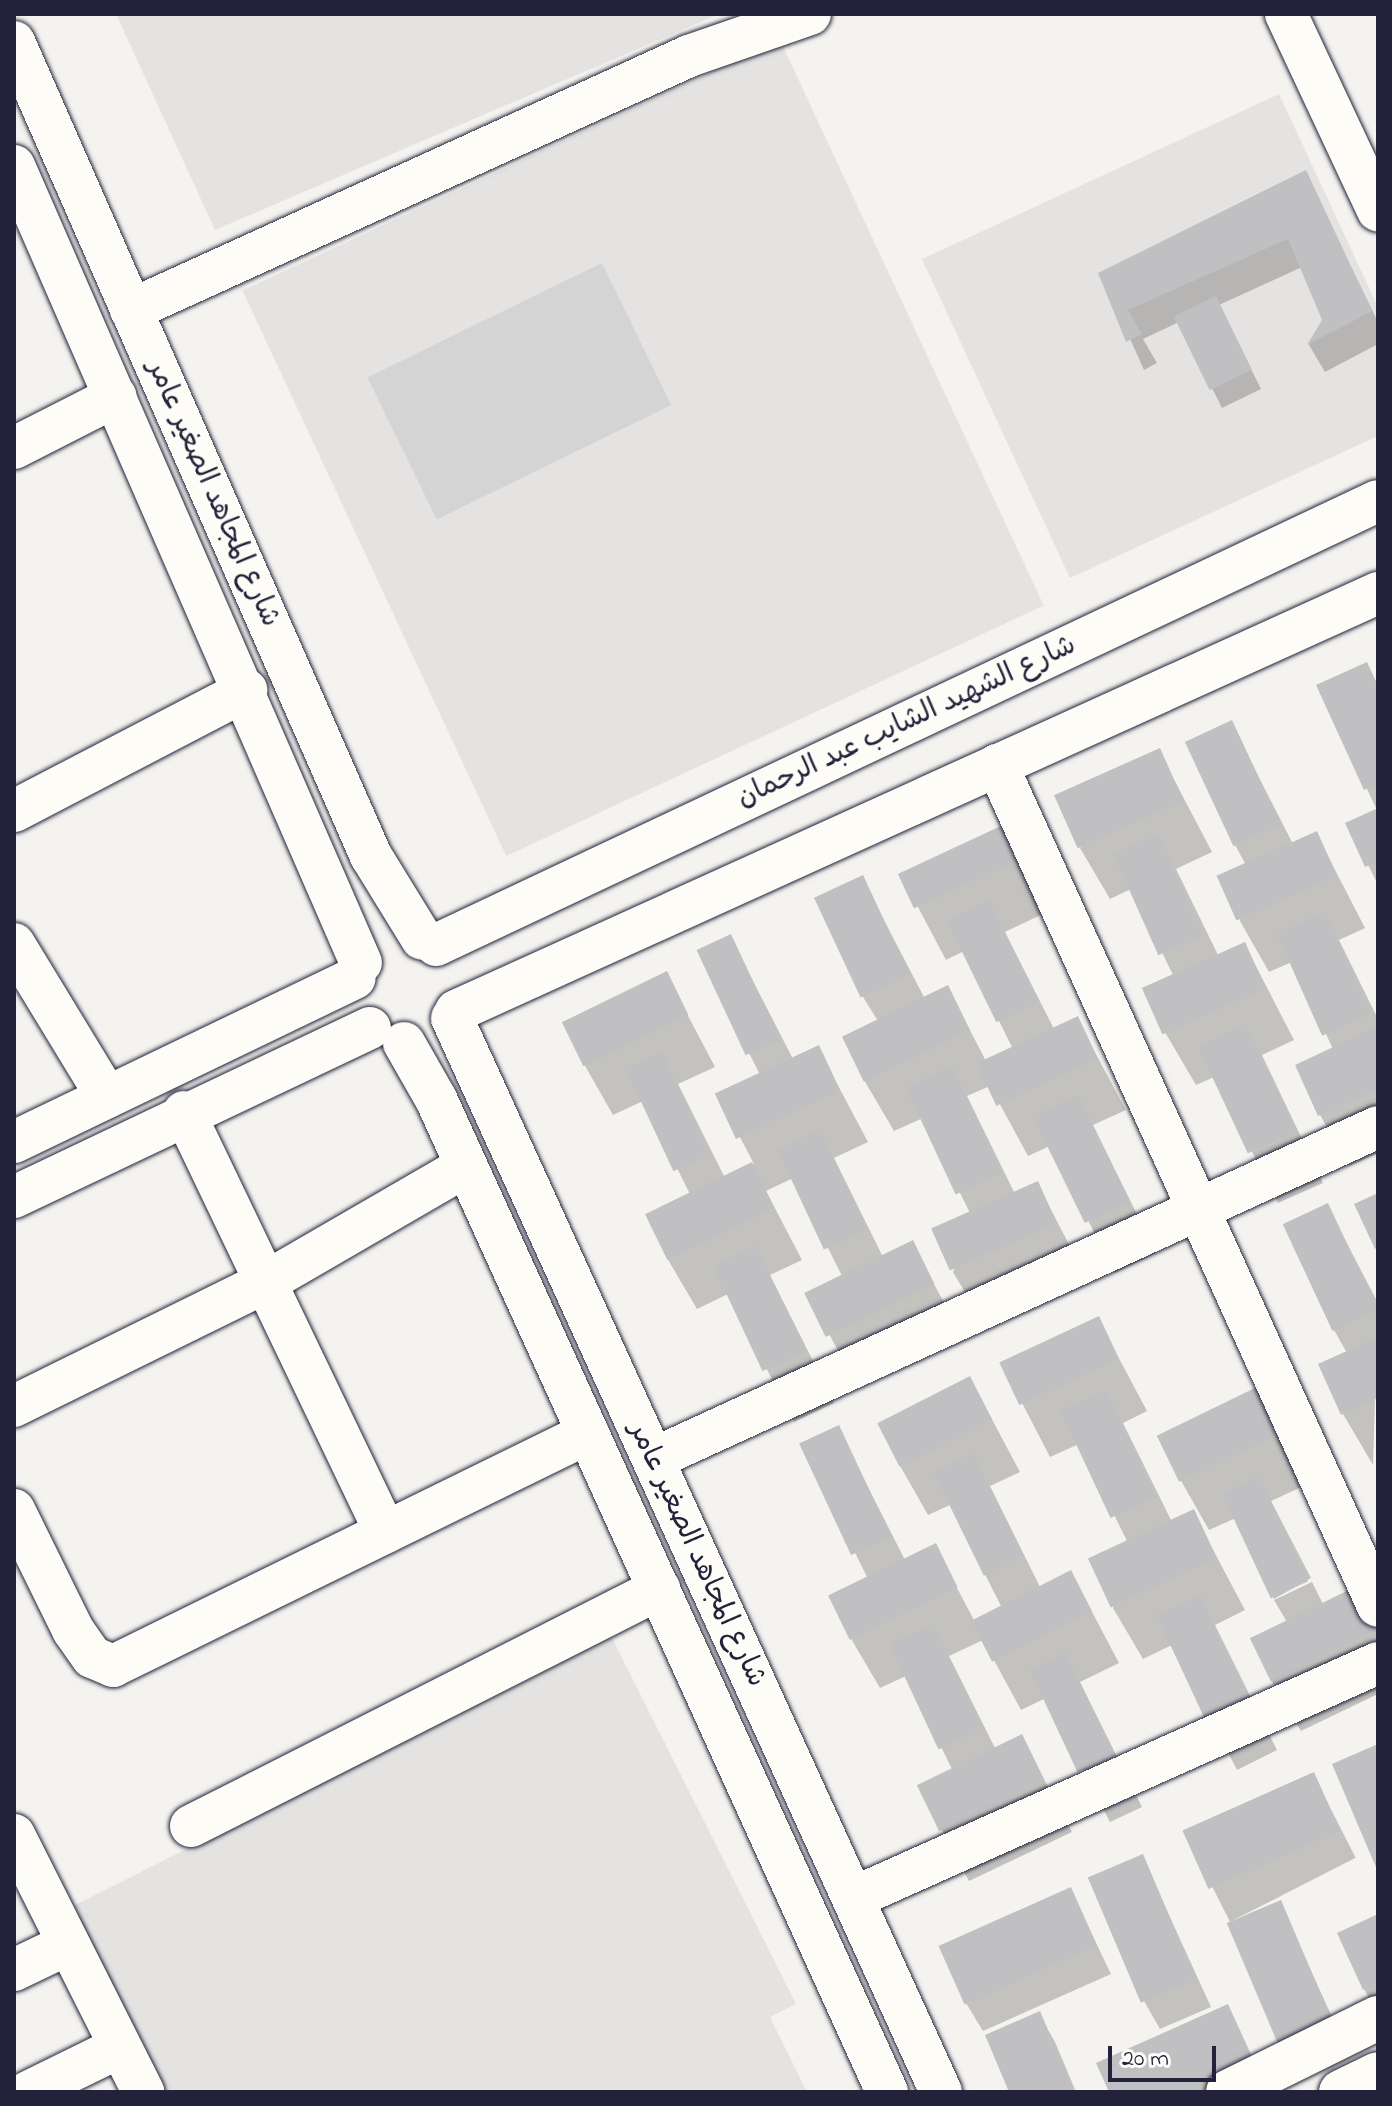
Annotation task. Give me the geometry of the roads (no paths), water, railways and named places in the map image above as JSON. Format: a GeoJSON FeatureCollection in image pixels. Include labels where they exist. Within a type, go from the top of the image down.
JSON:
{"type":"FeatureCollection","features":[{"type":"Feature","properties":{"kind":"street"},"geometry":{"type":"LineString","coordinates":[[131,310],[689,56],[810,14]]}},
{"type":"Feature","properties":{"kind":"street"},"geometry":{"type":"LineString","coordinates":[[1286,14],[1368,162],[1378,210]]}},
{"type":"Feature","properties":{"kind":"street","name":"شارع المجاهد الصغير عامر"},"geometry":{"type":"LineString","coordinates":[[14,42],[371,856],[429,942]]}},
{"type":"Feature","properties":{"kind":"street","name":"شارع المجاهد الصغير عامر"},"geometry":{"type":"LineString","coordinates":[[14,166],[28,238],[116,396],[246,690],[358,970]]}},
{"type":"Feature","properties":{"kind":"street"},"geometry":{"type":"LineString","coordinates":[[14,448],[116,396]]}},
{"type":"Feature","properties":{"kind":"street","name":"شارع الشهيد الشايب عبد الرحمان"},"geometry":{"type":"LineString","coordinates":[[429,942],[1378,501]]}},
{"type":"Feature","properties":{"kind":"street"},"geometry":{"type":"LineString","coordinates":[[14,1197],[184,1112],[387,1036],[440,1032],[454,1015],[1378,593]]}},
{"type":"Feature","properties":{"kind":"street"},"geometry":{"type":"LineString","coordinates":[[14,811],[246,690]]}},
{"type":"Feature","properties":{"kind":"street"},"geometry":{"type":"LineString","coordinates":[[997,765],[1378,1606]]}},
{"type":"Feature","properties":{"kind":"street"},"geometry":{"type":"LineString","coordinates":[[14,1142],[358,970],[387,940],[429,942],[460,982],[454,1015]]}},
{"type":"Feature","properties":{"kind":"street"},"geometry":{"type":"LineString","coordinates":[[14,944],[26,953],[107,1097]]}},
{"type":"Feature","properties":{"kind":"street"},"geometry":{"type":"LineString","coordinates":[[358,970],[357,1005],[387,1036]]}},
{"type":"Feature","properties":{"kind":"street","name":"شارع المجاهد الصغير عامر"},"geometry":{"type":"LineString","coordinates":[[454,1015],[941,2092]]}},
{"type":"Feature","properties":{"kind":"street","name":"شارع المجاهد الصغير عامر"},"geometry":{"type":"LineString","coordinates":[[387,1036],[466,1166],[887,2092]]}},
{"type":"Feature","properties":{"kind":"street"},"geometry":{"type":"LineString","coordinates":[[184,1112],[385,1532]]}},
{"type":"Feature","properties":{"kind":"street"},"geometry":{"type":"LineString","coordinates":[[653,1459],[1378,1127]]}},
{"type":"Feature","properties":{"kind":"street"},"geometry":{"type":"LineString","coordinates":[[14,1406],[266,1282],[466,1166]]}},
{"type":"Feature","properties":{"kind":"street"},"geometry":{"type":"LineString","coordinates":[[14,1510],[73,1630],[92,1657],[113,1666],[588,1433]]}},
{"type":"Feature","properties":{"kind":"street"},"geometry":{"type":"LineString","coordinates":[[191,1826],[659,1589]]}},
{"type":"Feature","properties":{"kind":"street"},"geometry":{"type":"LineString","coordinates":[[853,1898],[1378,1663]]}},
{"type":"Feature","properties":{"kind":"street"},"geometry":{"type":"LineString","coordinates":[[14,1835],[143,2092]]}},
{"type":"Feature","properties":{"kind":"street"},"geometry":{"type":"LineString","coordinates":[[14,1970],[68,1944]]}},
{"type":"Feature","properties":{"kind":"street"},"geometry":{"type":"LineString","coordinates":[[1228,2092],[1378,2018]]}},
{"type":"Feature","properties":{"kind":"street"},"geometry":{"type":"LineString","coordinates":[[28,2092],[120,2047]]}},
{"type":"Feature","properties":{"kind":"street"},"geometry":{"type":"LineString","coordinates":[[1341,2092],[1378,2074]]}}]}
